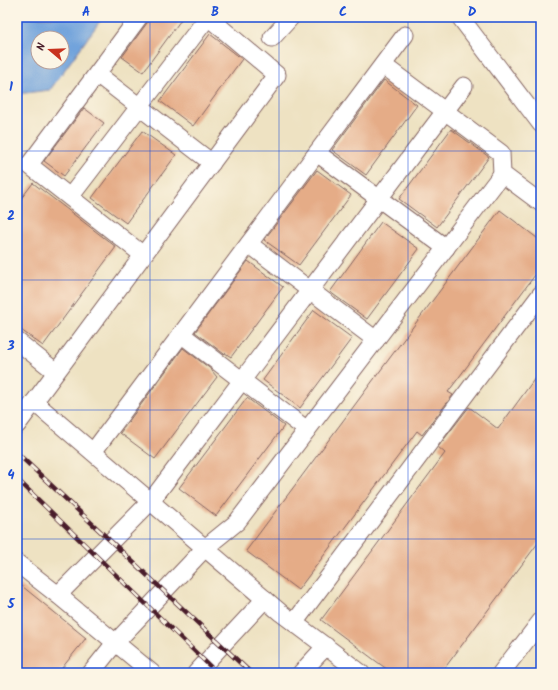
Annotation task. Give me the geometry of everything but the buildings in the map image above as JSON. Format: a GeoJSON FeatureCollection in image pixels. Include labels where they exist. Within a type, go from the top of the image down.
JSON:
{"type":"FeatureCollection","features":[{"type":"Feature","properties":{"kind":"street"},"geometry":{"type":"LineString","coordinates":[[139,17],[29,165],[143,255]]}},
{"type":"Feature","properties":{"kind":"street"},"geometry":{"type":"LineString","coordinates":[[17,425],[277,75],[208,17],[70,197]]}},
{"type":"Feature","properties":{"kind":"street"},"geometry":{"type":"LineString","coordinates":[[272,38],[291,17]]}},
{"type":"Feature","properties":{"kind":"street"},"geometry":{"type":"LineString","coordinates":[[460,17],[541,124]]}},
{"type":"Feature","properties":{"kind":"street"},"geometry":{"type":"LineString","coordinates":[[93,452],[405,35]]}},
{"type":"Feature","properties":{"kind":"street"},"geometry":{"type":"LineString","coordinates":[[91,673],[115,643],[206,548],[237,522],[502,174],[501,153],[383,65]]}},
{"type":"Feature","properties":{"kind":"street"},"geometry":{"type":"LineString","coordinates":[[96,74],[212,163]]}},
{"type":"Feature","properties":{"kind":"street"},"geometry":{"type":"LineString","coordinates":[[58,595],[151,501],[464,86]]}},
{"type":"Feature","properties":{"kind":"street"},"geometry":{"type":"LineString","coordinates":[[317,153],[446,248]]}},
{"type":"Feature","properties":{"kind":"street"},"geometry":{"type":"LineString","coordinates":[[502,174],[541,203]]}},
{"type":"Feature","properties":{"kind":"street"},"geometry":{"type":"LineString","coordinates":[[249,244],[376,340]]}},
{"type":"Feature","properties":{"kind":"street"},"geometry":{"type":"LineString","coordinates":[[294,623],[541,294]]}},
{"type":"Feature","properties":{"kind":"street"},"geometry":{"type":"LineString","coordinates":[[181,334],[307,430]]}},
{"type":"Feature","properties":{"kind":"street"},"geometry":{"type":"LineString","coordinates":[[17,342],[56,372]]}},
{"type":"Feature","properties":{"kind":"street"},"geometry":{"type":"LineString","coordinates":[[34,402],[281,613],[361,673]]}},
{"type":"Feature","properties":{"kind":"street"},"geometry":{"type":"LineString","coordinates":[[17,563],[152,673]]}},
{"type":"Feature","properties":{"kind":"street"},"geometry":{"type":"LineString","coordinates":[[196,673],[265,599]]}},
{"type":"Feature","properties":{"kind":"street"},"geometry":{"type":"LineString","coordinates":[[501,673],[541,621]]}},
{"type":"Feature","properties":{"kind":"street"},"geometry":{"type":"LineString","coordinates":[[301,673],[326,646]]}},
{"type":"Feature","properties":{"kind":"water"},"geometry":{"type":"Polygon","coordinates":[[[17,17],[103,17],[70,62],[70,30],[30,30],[30,70],[65,70],[50,90],[17,94],[17,17]]]}},
{"type":"Feature","properties":{"kind":"railway"},"geometry":{"type":"LineString","coordinates":[[17,453],[251,673]]}},
{"type":"Feature","properties":{"kind":"railway"},"geometry":{"type":"LineString","coordinates":[[17,479],[217,673]]}}]}
